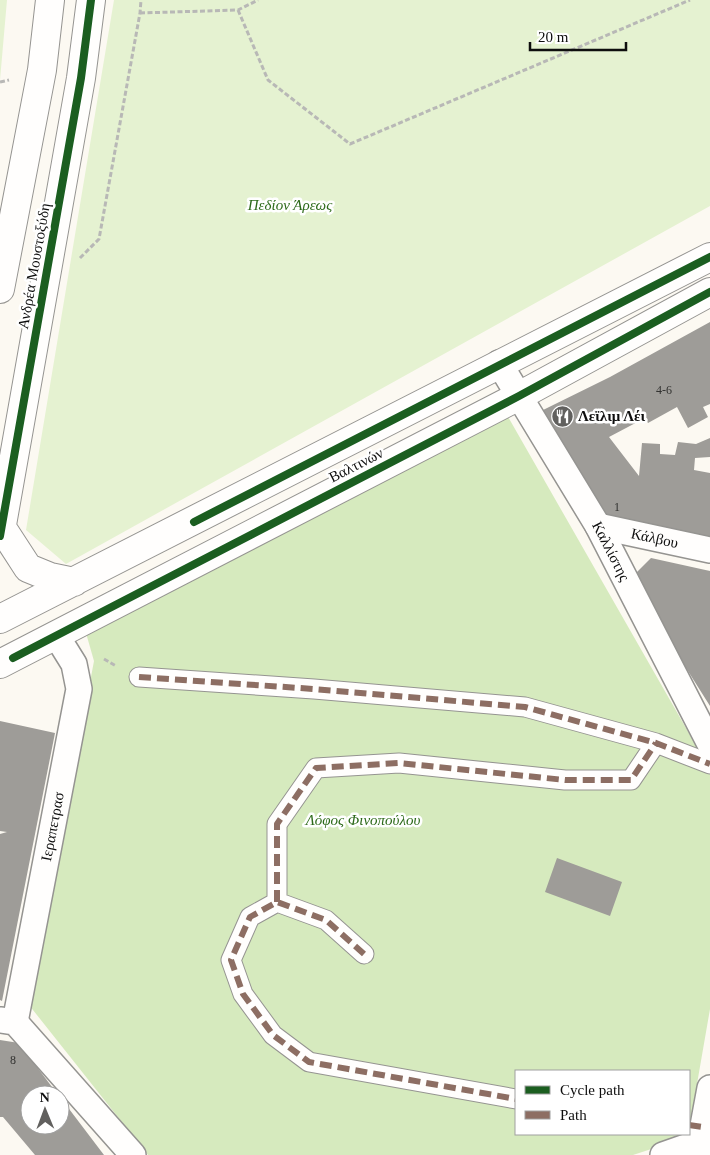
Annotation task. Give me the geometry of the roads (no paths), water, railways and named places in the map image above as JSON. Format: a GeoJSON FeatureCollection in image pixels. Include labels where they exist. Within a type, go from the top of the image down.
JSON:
{"type":"FeatureCollection","features":[{"type":"Feature","properties":{"kind":"street","name":"Ανδρέα Μουστοξύδη"},"geometry":{"type":"LineString","coordinates":[[0,290],[42,70],[50,0]]}},
{"type":"Feature","properties":{"kind":"street","name":"Ανδρέα Μουστοξύδη"},"geometry":{"type":"LineString","coordinates":[[1,532],[81,78],[91,0]]}},
{"type":"Feature","properties":{"kind":"street","name":"Βαλτινών"},"geometry":{"type":"LineString","coordinates":[[0,619],[710,257]]}},
{"type":"Feature","properties":{"kind":"street","name":"Βαλτινών"},"geometry":{"type":"LineString","coordinates":[[4,660],[519,396],[710,292]]}},
{"type":"Feature","properties":{"kind":"street","name":"Καλλίστης"},"geometry":{"type":"LineString","coordinates":[[500,364],[598,526],[710,744]]}},
{"type":"Feature","properties":{"kind":"street","name":"Κάλβου"},"geometry":{"type":"LineString","coordinates":[[598,526],[710,550]]}},
{"type":"Feature","properties":{"kind":"street"},"geometry":{"type":"LineString","coordinates":[[1,532],[28,568],[50,577],[74,582]]}},
{"type":"Feature","properties":{"kind":"street","name":"Ιεραπετρασ"},"geometry":{"type":"LineString","coordinates":[[7,1021],[79,689],[74,664],[56,635]]}},
{"type":"Feature","properties":{"kind":"street"},"geometry":{"type":"LineString","coordinates":[[139,677],[314,689],[525,708],[656,743],[710,764]]}},
{"type":"Feature","properties":{"kind":"street"},"geometry":{"type":"LineString","coordinates":[[277,902],[277,824],[316,768],[399,763],[565,780],[631,780],[656,743]]}},
{"type":"Feature","properties":{"kind":"street"},"geometry":{"type":"LineString","coordinates":[[364,954],[326,920],[277,902],[250,917],[231,960],[242,994],[273,1035],[309,1062],[515,1099]]}},
{"type":"Feature","properties":{"kind":"street"},"geometry":{"type":"LineString","coordinates":[[7,1021],[133,1155]]}},
{"type":"Feature","properties":{"kind":"street"},"geometry":{"type":"LineString","coordinates":[[663,1155],[700,1135],[710,1088]]}},
{"type":"Feature","properties":{"kind":"place","name":"Λεϊλιμ Λέι"},"geometry":{"type":"Point","coordinates":[562,416]}},
{"type":"Feature","properties":{"kind":"park label","name":"Πεδίον Άρεως"},"geometry":{"type":"Point","coordinates":[290,205]}},
{"type":"Feature","properties":{"kind":"park label","name":"Λόφος Φινοπούλου"},"geometry":{"type":"Point","coordinates":[363,820]}}]}
